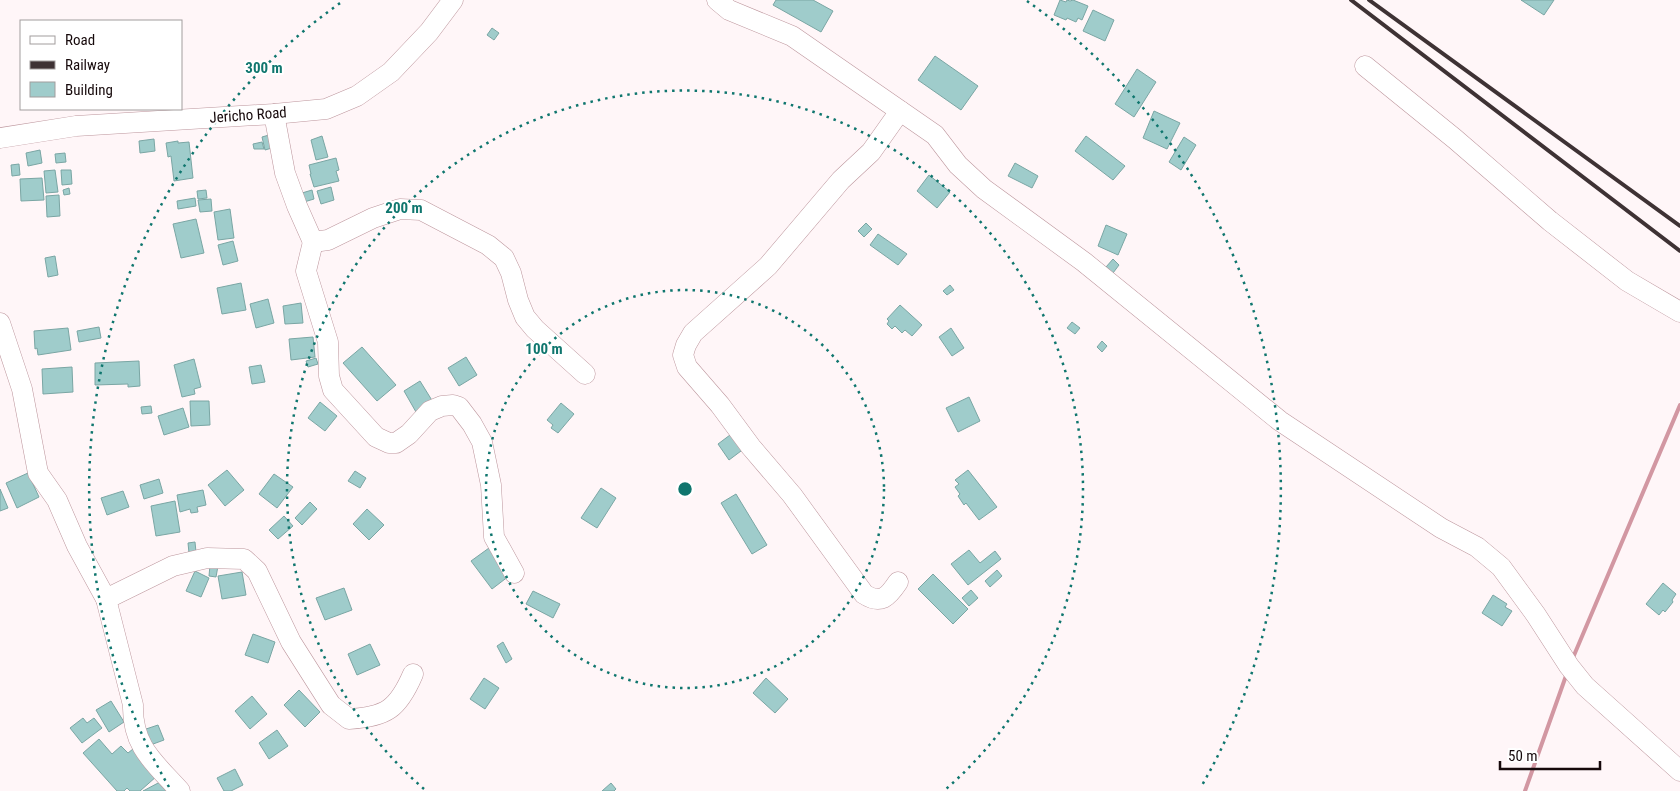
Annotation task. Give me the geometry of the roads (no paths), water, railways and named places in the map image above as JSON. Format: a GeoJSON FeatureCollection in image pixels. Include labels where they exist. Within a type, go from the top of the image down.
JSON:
{"type":"FeatureCollection","features":[{"type":"Feature","properties":{"kind":"street","name":"Jericho Road"},"geometry":{"type":"LineString","coordinates":[[0,138],[76,126],[274,114],[326,108],[357,96],[390,72],[429,32],[453,0]]}},
{"type":"Feature","properties":{"kind":"street"},"geometry":{"type":"LineString","coordinates":[[717,0],[729,10],[792,36],[935,135],[958,165],[984,189],[1084,262],[1280,421],[1441,528],[1478,548],[1501,567],[1536,615],[1569,666],[1585,686],[1680,771]]}},
{"type":"Feature","properties":{"kind":"street"},"geometry":{"type":"LineString","coordinates":[[1364,66],[1455,139],[1550,221],[1627,281],[1680,312]]}},
{"type":"Feature","properties":{"kind":"street"},"geometry":{"type":"LineString","coordinates":[[898,582],[882,600],[873,600],[864,594],[792,495],[751,447],[720,405],[688,367],[683,355],[693,333],[768,266],[841,180],[871,152],[900,111]]}},
{"type":"Feature","properties":{"kind":"street"},"geometry":{"type":"LineString","coordinates":[[274,114],[286,173],[297,206],[313,242],[306,271],[328,342],[329,376],[333,390],[376,437],[389,443],[396,442],[409,434],[430,411],[442,406],[453,405],[459,407],[472,424],[482,442],[491,486],[494,537],[514,573]]}},
{"type":"Feature","properties":{"kind":"street"},"geometry":{"type":"LineString","coordinates":[[313,242],[328,240],[373,218],[400,209],[421,210],[488,245],[504,258],[511,273],[518,300],[525,317],[535,329],[584,374]]}},
{"type":"Feature","properties":{"kind":"street"},"geometry":{"type":"LineString","coordinates":[[0,323],[6,366],[22,389],[38,473],[57,500],[77,546],[106,600],[133,705],[132,720],[138,740],[154,764],[180,791]]}},
{"type":"Feature","properties":{"kind":"street"},"geometry":{"type":"LineString","coordinates":[[106,600],[173,566],[208,558],[244,559],[257,571],[291,642],[331,705],[349,719],[381,715],[397,703],[413,674]]}},
{"type":"Feature","properties":{"kind":"waterway"},"geometry":{"type":"LineString","coordinates":[[1572,660],[1680,405]]}},
{"type":"Feature","properties":{"kind":"waterway"},"geometry":{"type":"LineString","coordinates":[[1525,791],[1567,673]]}},
{"type":"Feature","properties":{"kind":"railway"},"geometry":{"type":"LineString","coordinates":[[1351,0],[1680,251]]}},
{"type":"Feature","properties":{"kind":"railway"},"geometry":{"type":"LineString","coordinates":[[1369,0],[1680,226]]}}]}
